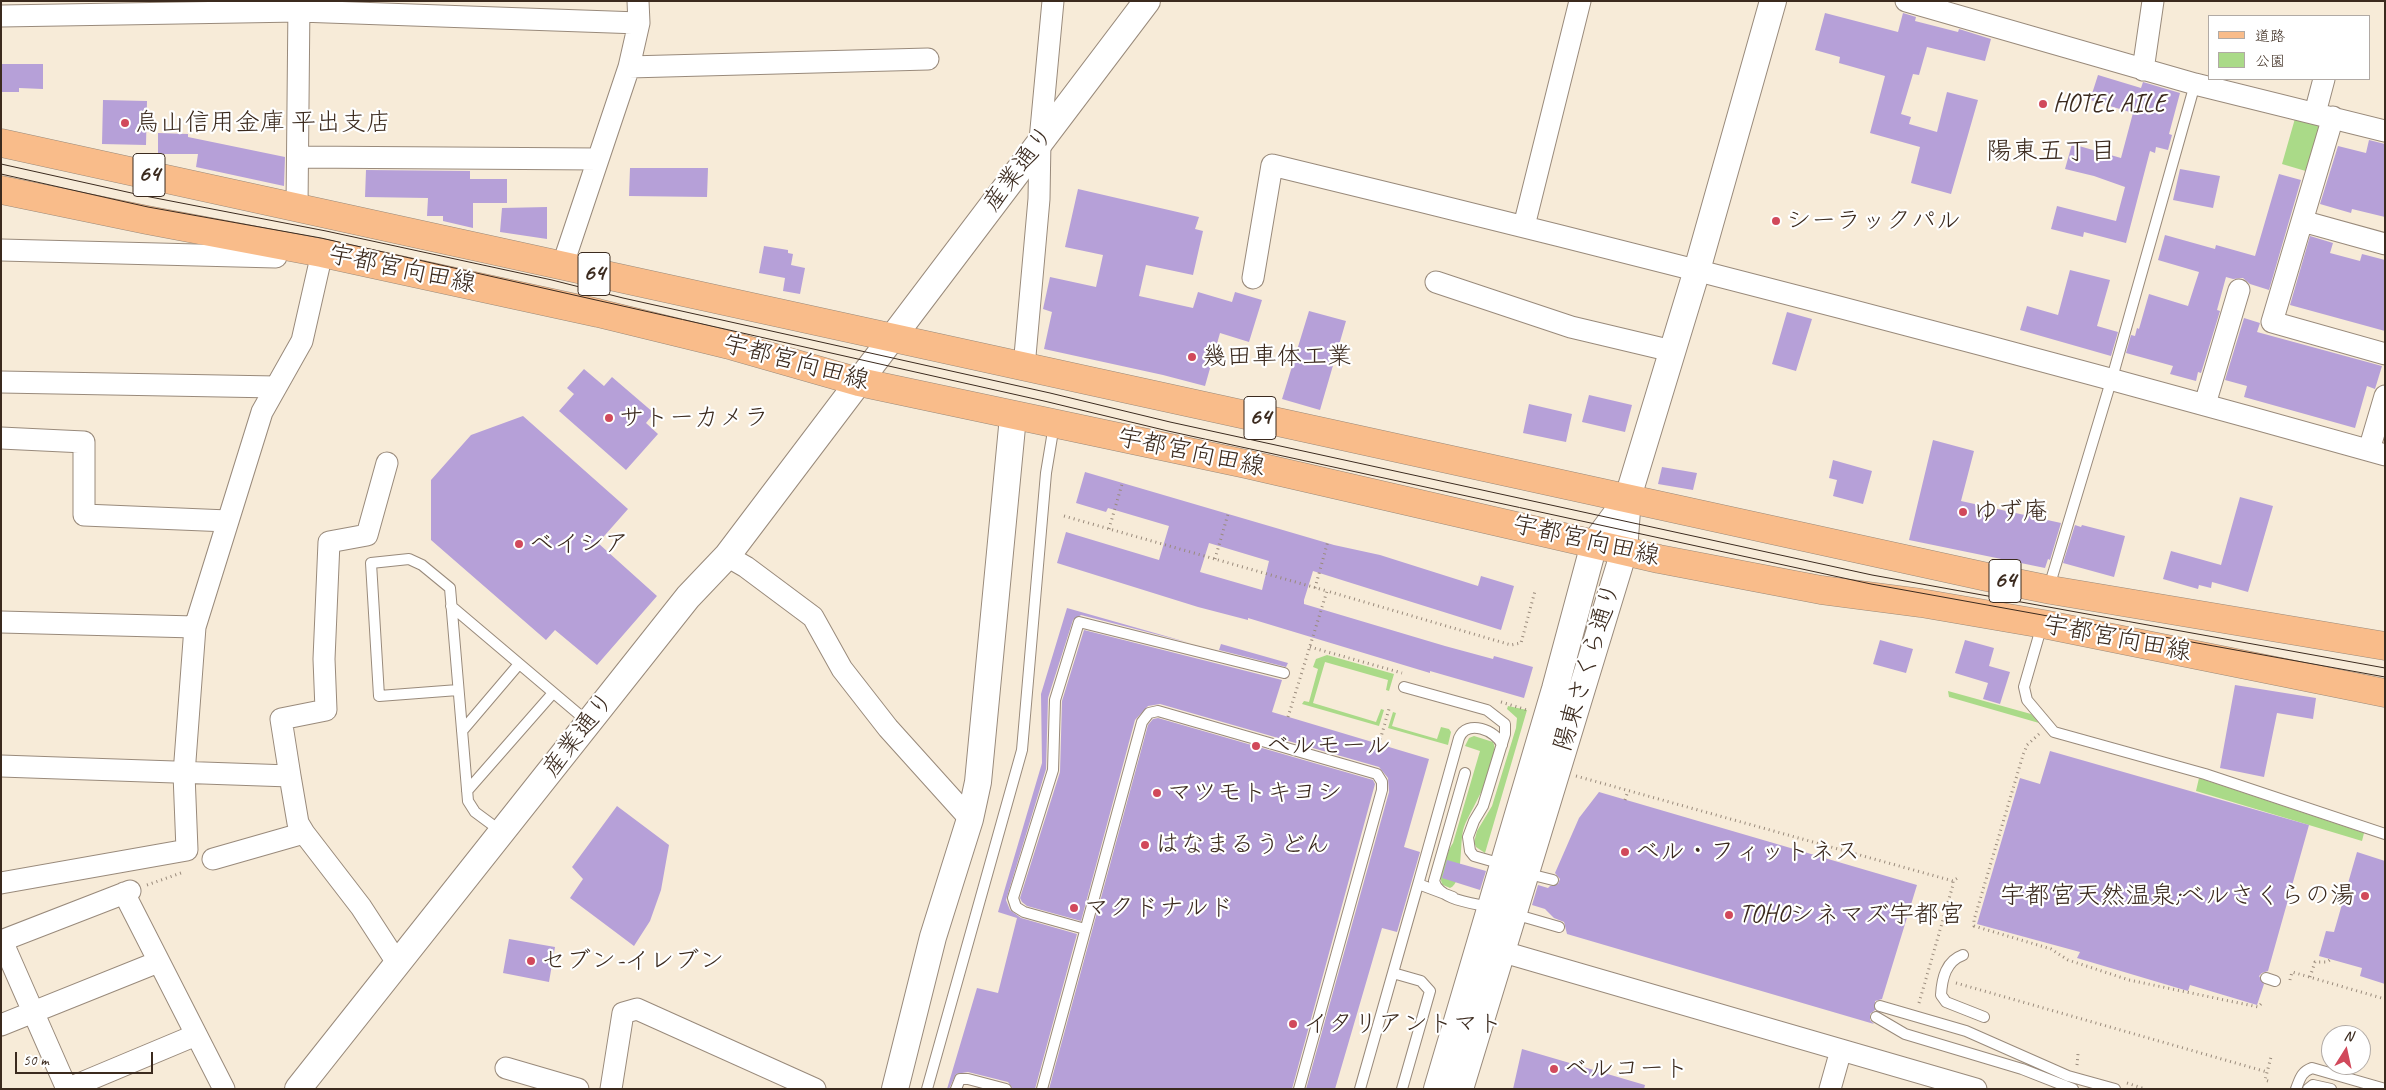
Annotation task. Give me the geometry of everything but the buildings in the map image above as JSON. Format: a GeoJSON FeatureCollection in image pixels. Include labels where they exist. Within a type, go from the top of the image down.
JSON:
{"type":"FeatureCollection","features":[{"type":"Feature","properties":{"kind":"main road","name":"宇都宮向田線"},"geometry":{"type":"LineString","coordinates":[[1,143],[562,267],[761,308],[2051,590],[2385,646]]}},
{"type":"Feature","properties":{"kind":"main road","name":"宇都宮向田線"},"geometry":{"type":"LineString","coordinates":[[1,190],[322,253],[608,315],[733,346],[859,382],[1265,468],[1624,551],[1821,590],[1921,603],[2042,624],[2385,692]]}},
{"type":"Feature","properties":{"kind":"street"},"geometry":{"type":"LineString","coordinates":[[562,267],[629,66],[639,23],[638,1]]}},
{"type":"Feature","properties":{"kind":"street"},"geometry":{"type":"LineString","coordinates":[[1024,367],[1039,199],[1040,140],[1053,1]]}},
{"type":"Feature","properties":{"kind":"street","name":"産業通り"},"geometry":{"type":"LineString","coordinates":[[298,1089],[688,597],[727,556],[1147,1]]}},
{"type":"Feature","properties":{"kind":"street"},"geometry":{"type":"LineString","coordinates":[[1524,226],[1580,1]]}},
{"type":"Feature","properties":{"kind":"street"},"geometry":{"type":"LineString","coordinates":[[1628,497],[1697,270],[1773,1]]}},
{"type":"Feature","properties":{"kind":"street"},"geometry":{"type":"LineString","coordinates":[[1906,1],[2143,70],[2385,131]]}},
{"type":"Feature","properties":{"kind":"street"},"geometry":{"type":"LineString","coordinates":[[2143,70],[2153,1]]}},
{"type":"Feature","properties":{"kind":"street"},"geometry":{"type":"LineString","coordinates":[[1,16],[299,6],[639,23]]}},
{"type":"Feature","properties":{"kind":"street"},"geometry":{"type":"LineString","coordinates":[[297,207],[295,197],[299,157],[299,6]]}},
{"type":"Feature","properties":{"kind":"street"},"geometry":{"type":"LineString","coordinates":[[629,66],[928,60]]}},
{"type":"Feature","properties":{"kind":"street"},"geometry":{"type":"LineString","coordinates":[[2324,80],[2324,115],[2302,221],[2272,322],[2385,354]]}},
{"type":"Feature","properties":{"kind":"street"},"geometry":{"type":"LineString","coordinates":[[299,157],[598,159]]}},
{"type":"Feature","properties":{"kind":"street"},"geometry":{"type":"LineString","coordinates":[[1253,278],[1272,165],[1697,270],[2112,378],[2377,452],[2385,396]]}},
{"type":"Feature","properties":{"kind":"street"},"geometry":{"type":"LineString","coordinates":[[2302,221],[2385,244]]}},
{"type":"Feature","properties":{"kind":"street"},"geometry":{"type":"LineString","coordinates":[[1,250],[276,257],[278,245]]}},
{"type":"Feature","properties":{"kind":"street"},"geometry":{"type":"LineString","coordinates":[[1,883],[187,850],[184,774],[195,627],[262,412],[302,341],[322,253]]}},
{"type":"Feature","properties":{"kind":"street"},"geometry":{"type":"LineString","coordinates":[[1436,282],[1571,327],[1672,351]]}},
{"type":"Feature","properties":{"kind":"street"},"geometry":{"type":"LineString","coordinates":[[2206,404],[2239,290]]}},
{"type":"Feature","properties":{"kind":"street"},"geometry":{"type":"LineString","coordinates":[[1,382],[276,387]]}},
{"type":"Feature","properties":{"kind":"street"},"geometry":{"type":"LineString","coordinates":[[895,1089],[933,938],[970,819],[978,782],[1011,437],[1015,416]]}},
{"type":"Feature","properties":{"kind":"street"},"geometry":{"type":"LineString","coordinates":[[1,438],[84,442],[84,515],[228,521]]}},
{"type":"Feature","properties":{"kind":"street"},"geometry":{"type":"LineString","coordinates":[[386,463],[368,535],[329,542],[324,659],[326,710],[281,719],[298,823],[361,907],[398,964]]}},
{"type":"Feature","properties":{"kind":"street","name":"陽東さくら通り"},"geometry":{"type":"LineString","coordinates":[[1438,1089],[1513,868],[1555,689],[1594,544],[1628,497]]}},
{"type":"Feature","properties":{"kind":"street","name":"陽東さくら通り"},"geometry":{"type":"LineString","coordinates":[[1513,868],[1580,698],[1624,551],[1628,497]]}},
{"type":"Feature","properties":{"kind":"street"},"geometry":{"type":"LineString","coordinates":[[727,556],[746,566],[813,617],[842,669],[888,728],[970,819]]}},
{"type":"Feature","properties":{"kind":"street"},"geometry":{"type":"LineString","coordinates":[[1,622],[195,627]]}},
{"type":"Feature","properties":{"kind":"street"},"geometry":{"type":"LineString","coordinates":[[1,766],[184,774],[290,776]]}},
{"type":"Feature","properties":{"kind":"street"},"geometry":{"type":"LineString","coordinates":[[213,859],[235,851],[304,833]]}},
{"type":"Feature","properties":{"kind":"street"},"geometry":{"type":"LineString","coordinates":[[196,1035],[67,1089],[1,941],[127,892],[158,962],[196,1035],[224,1089]]}},
{"type":"Feature","properties":{"kind":"street","name":"陽東さくら通り"},"geometry":{"type":"LineString","coordinates":[[1460,1089],[1500,950],[1500,910]]}},
{"type":"Feature","properties":{"kind":"street"},"geometry":{"type":"LineString","coordinates":[[1500,950],[1841,1050],[1917,1081],[1976,1089]]}},
{"type":"Feature","properties":{"kind":"street"},"geometry":{"type":"LineString","coordinates":[[1,1025],[158,962]]}},
{"type":"Feature","properties":{"kind":"street"},"geometry":{"type":"LineString","coordinates":[[611,1089],[622,1013],[637,1009],[773,1080],[815,1089]]}},
{"type":"Feature","properties":{"kind":"street"},"geometry":{"type":"LineString","coordinates":[[1830,1089],[1841,1050]]}},
{"type":"Feature","properties":{"kind":"street"},"geometry":{"type":"LineString","coordinates":[[506,1068],[578,1089]]}},
{"type":"Feature","properties":{"kind":"lane"},"geometry":{"type":"LineString","coordinates":[[2051,590],[2052,577],[2112,378],[2195,84]]}},
{"type":"Feature","properties":{"kind":"lane"},"geometry":{"type":"LineString","coordinates":[[927,1089],[1022,750],[1046,473],[1054,424]]}},
{"type":"Feature","properties":{"kind":"lane"},"geometry":{"type":"LineString","coordinates":[[458,690],[379,696],[371,563],[409,559],[422,565],[450,588],[468,801],[475,812],[502,833]]}},
{"type":"Feature","properties":{"kind":"lane"},"geometry":{"type":"LineString","coordinates":[[451,606],[588,722]]}},
{"type":"Feature","properties":{"kind":"lane"},"geometry":{"type":"LineString","coordinates":[[1086,929],[1024,912],[1016,907],[1013,898],[1052,770],[1055,700],[1079,622],[1284,673]]}},
{"type":"Feature","properties":{"kind":"lane"},"geometry":{"type":"LineString","coordinates":[[2042,624],[2024,687],[2027,700],[2054,732],[2205,774],[2385,834]]}},
{"type":"Feature","properties":{"kind":"lane"},"geometry":{"type":"LineString","coordinates":[[462,731],[519,664]]}},
{"type":"Feature","properties":{"kind":"lane"},"geometry":{"type":"LineString","coordinates":[[1404,687],[1475,706],[1498,717],[1505,724],[1505,734],[1483,806],[1474,821],[1468,837],[1470,851],[1474,856],[1553,880]]}},
{"type":"Feature","properties":{"kind":"lane"},"geometry":{"type":"LineString","coordinates":[[467,791],[553,693]]}},
{"type":"Feature","properties":{"kind":"lane"},"geometry":{"type":"LineString","coordinates":[[1042,1089],[1142,722],[1148,713],[1158,711],[1377,774],[1382,782],[1382,790],[1299,1089]]}},
{"type":"Feature","properties":{"kind":"lane"},"geometry":{"type":"LineString","coordinates":[[1360,1089],[1420,887],[1462,732],[1468,728],[1494,733],[1499,737],[1502,745]]}},
{"type":"Feature","properties":{"kind":"lane"},"geometry":{"type":"LineString","coordinates":[[1453,897],[1436,886],[1434,881],[1465,773]]}},
{"type":"Feature","properties":{"kind":"lane"},"geometry":{"type":"LineString","coordinates":[[1420,887],[1559,927]]}},
{"type":"Feature","properties":{"kind":"lane"},"geometry":{"type":"LineString","coordinates":[[1963,955],[1949,963],[1941,995],[1946,1002],[1984,1017]]}},
{"type":"Feature","properties":{"kind":"lane"},"geometry":{"type":"LineString","coordinates":[[1393,973],[1421,981],[1430,990],[1402,1089]]}},
{"type":"Feature","properties":{"kind":"lane"},"geometry":{"type":"LineString","coordinates":[[1880,1006],[1966,1031],[2068,1076],[2114,1089]]}},
{"type":"Feature","properties":{"kind":"lane"},"geometry":{"type":"LineString","coordinates":[[1876,1017],[1911,1037],[2022,1069],[2052,1083],[2073,1089]]}},
{"type":"Feature","properties":{"kind":"lane"},"geometry":{"type":"LineString","coordinates":[[2296,1089],[2301,1075],[2305,1070],[2312,1068],[2385,1089]]}},
{"type":"Feature","properties":{"kind":"lane"},"geometry":{"type":"LineString","coordinates":[[956,1089],[960,1079],[968,1078],[1006,1089]]}},
{"type":"Feature","properties":{"kind":"lane"},"geometry":{"type":"LineString","coordinates":[[2308,1089],[2313,1084],[2331,1089]]}},
{"type":"Feature","properties":{"kind":"path"},"geometry":{"type":"LineString","coordinates":[[1109,528],[1122,484]]}},
{"type":"Feature","properties":{"kind":"path"},"geometry":{"type":"LineString","coordinates":[[1215,559],[1228,514]]}},
{"type":"Feature","properties":{"kind":"path"},"geometry":{"type":"LineString","coordinates":[[1064,516],[1511,645],[1521,643],[1535,591]]}},
{"type":"Feature","properties":{"kind":"path"},"geometry":{"type":"LineString","coordinates":[[1315,588],[1328,541]]}},
{"type":"Feature","properties":{"kind":"path"},"geometry":{"type":"LineString","coordinates":[[1288,717],[1327,591]]}},
{"type":"Feature","properties":{"kind":"path"},"geometry":{"type":"LineString","coordinates":[[1378,744],[1389,708]]}},
{"type":"Feature","properties":{"kind":"path"},"geometry":{"type":"LineString","coordinates":[[2045,728],[2027,745],[2023,755],[1974,920],[1974,926],[2051,949],[2068,960],[2129,980],[2258,1007],[2261,1004]]}},
{"type":"Feature","properties":{"kind":"path"},"geometry":{"type":"LineString","coordinates":[[1573,776],[1952,881],[1959,877]]}},
{"type":"Feature","properties":{"kind":"path"},"geometry":{"type":"LineString","coordinates":[[1625,800],[1628,791]]}},
{"type":"Feature","properties":{"kind":"path"},"geometry":{"type":"LineString","coordinates":[[127,892],[213,859]]}},
{"type":"Feature","properties":{"kind":"path"},"geometry":{"type":"LineString","coordinates":[[1918,1006],[1953,885],[1952,881]]}},
{"type":"Feature","properties":{"kind":"path"},"geometry":{"type":"LineString","coordinates":[[2310,978],[2315,962],[2327,962],[2331,959]]}},
{"type":"Feature","properties":{"kind":"path"},"geometry":{"type":"LineString","coordinates":[[2289,981],[2292,972],[2385,999]]}},
{"type":"Feature","properties":{"kind":"path"},"geometry":{"type":"LineString","coordinates":[[1952,982],[2267,1072]]}},
{"type":"Feature","properties":{"kind":"path"},"geometry":{"type":"LineString","coordinates":[[2268,1081],[2265,1080],[2271,1057]]}},
{"type":"Feature","properties":{"kind":"green space"},"geometry":{"type":"Polygon","coordinates":[[[2296,115],[2315,120],[2320,131],[2309,172],[2282,164],[2296,115]]]}},
{"type":"Feature","properties":{"kind":"green space"},"geometry":{"type":"Polygon","coordinates":[[[1327,655],[1394,674],[1389,691],[1386,690],[1388,680],[1325,662],[1313,703],[1376,722],[1381,709],[1384,710],[1379,726],[1302,704],[1304,701],[1309,702],[1318,669],[1313,667],[1316,659],[1327,655]]]}},
{"type":"Feature","properties":{"kind":"green space"},"geometry":{"type":"Polygon","coordinates":[[[1948,691],[2031,714],[2039,723],[1949,697],[1948,691]]]}},
{"type":"Feature","properties":{"kind":"green space"},"geometry":{"type":"Polygon","coordinates":[[[1508,706],[1527,710],[1485,853],[1476,847],[1474,842],[1477,831],[1492,806],[1516,728],[1517,718],[1507,709],[1508,706]]]}},
{"type":"Feature","properties":{"kind":"green space"},"geometry":{"type":"Polygon","coordinates":[[[1393,712],[1396,713],[1392,726],[1437,739],[1441,727],[1449,729],[1451,732],[1448,745],[1388,728],[1393,712]]]}},
{"type":"Feature","properties":{"kind":"green space"},"geometry":{"type":"Polygon","coordinates":[[[1474,736],[1493,742],[1495,750],[1494,761],[1464,827],[1459,870],[1454,884],[1450,888],[1443,885],[1441,875],[1445,858],[1453,843],[1480,751],[1465,746],[1469,738],[1474,736]]]}},
{"type":"Feature","properties":{"kind":"green space"},"geometry":{"type":"Polygon","coordinates":[[[2199,778],[2364,833],[2362,841],[2196,791],[2199,778]]]}},
{"type":"Feature","properties":{"kind":"tram line"},"geometry":{"type":"LineString","coordinates":[[1,164],[145,196],[326,231],[552,280],[623,298],[1050,393],[1170,422],[1872,575],[2385,668]]}},
{"type":"Feature","properties":{"kind":"tram line"},"geometry":{"type":"LineString","coordinates":[[1,174],[148,207],[321,238],[1044,401],[1168,431],[1871,584],[2385,677]]}},
{"type":"Feature","properties":{"kind":"place","name":"HOTEL AILE"},"geometry":{"type":"Point","coordinates":[2043,104]}},
{"type":"Feature","properties":{"kind":"place","name":"烏山信用金庫 平出支店"},"geometry":{"type":"Point","coordinates":[125,123]}},
{"type":"Feature","properties":{"kind":"place","name":"シーラックパル"},"geometry":{"type":"Point","coordinates":[1776,221]}},
{"type":"Feature","properties":{"kind":"place","name":"幾田車体工業"},"geometry":{"type":"Point","coordinates":[1192,357]}},
{"type":"Feature","properties":{"kind":"place","name":"サトーカメラ"},"geometry":{"type":"Point","coordinates":[609,418]}},
{"type":"Feature","properties":{"kind":"place","name":"ゆず庵"},"geometry":{"type":"Point","coordinates":[1963,512]}},
{"type":"Feature","properties":{"kind":"place","name":"ベイシア"},"geometry":{"type":"Point","coordinates":[519,544]}},
{"type":"Feature","properties":{"kind":"place","name":"ベルモール"},"geometry":{"type":"Point","coordinates":[1256,746]}},
{"type":"Feature","properties":{"kind":"place","name":"マツモトキヨシ"},"geometry":{"type":"Point","coordinates":[1157,793]}},
{"type":"Feature","properties":{"kind":"place","name":"はなまるうどん"},"geometry":{"type":"Point","coordinates":[1145,845]}},
{"type":"Feature","properties":{"kind":"place","name":"ベル・フィットネス"},"geometry":{"type":"Point","coordinates":[1625,852]}},
{"type":"Feature","properties":{"kind":"place","name":"宇都宮天然温泉;ベルさくらの湯"},"geometry":{"type":"Point","coordinates":[2365,896]}},
{"type":"Feature","properties":{"kind":"place","name":"マクドナルド"},"geometry":{"type":"Point","coordinates":[1074,908]}},
{"type":"Feature","properties":{"kind":"place","name":"TOHOシネマズ宇都宮"},"geometry":{"type":"Point","coordinates":[1729,915]}},
{"type":"Feature","properties":{"kind":"place","name":"セブン-イレブン"},"geometry":{"type":"Point","coordinates":[531,961]}},
{"type":"Feature","properties":{"kind":"place","name":"イタリアントマト"},"geometry":{"type":"Point","coordinates":[1293,1024]}},
{"type":"Feature","properties":{"kind":"place","name":"ベルコート"},"geometry":{"type":"Point","coordinates":[1554,1069]}},
{"type":"Feature","properties":{"kind":"district","name":"陽東五丁目"},"geometry":{"type":"Point","coordinates":[2051,152]}}]}
